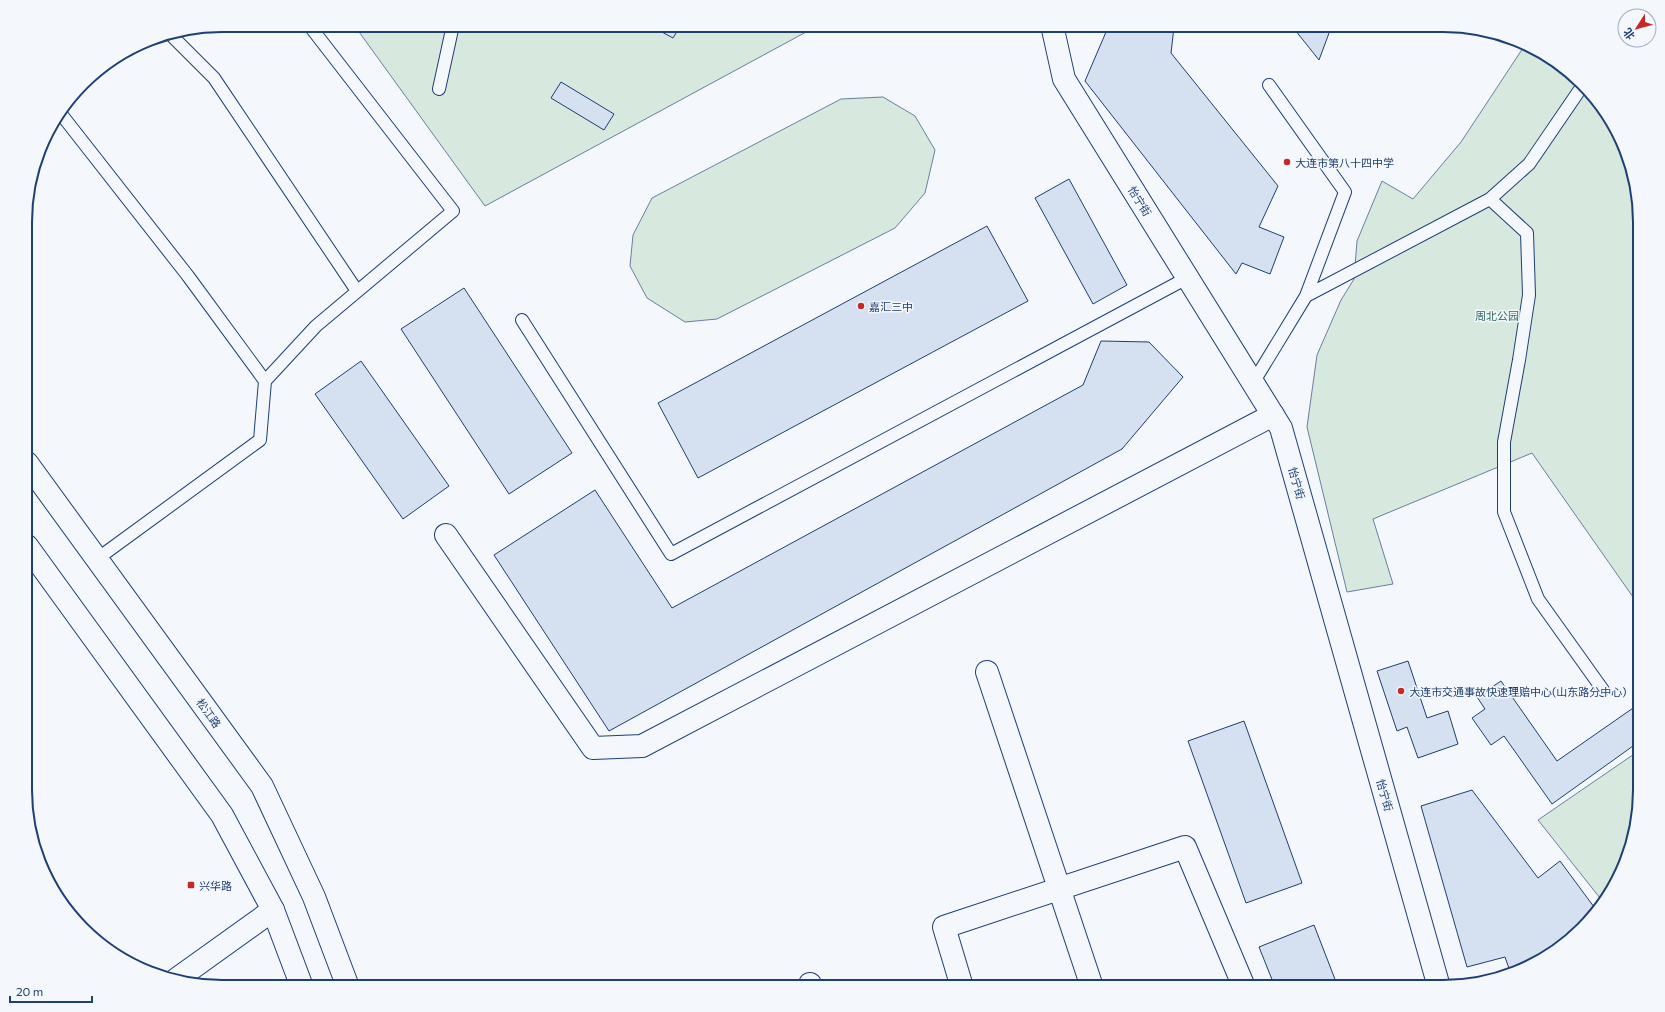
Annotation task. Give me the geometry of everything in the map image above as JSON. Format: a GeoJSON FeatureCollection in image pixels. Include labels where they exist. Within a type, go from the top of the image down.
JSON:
{"type":"FeatureCollection","features":[{"type":"Feature","properties":{"kind":"street","name":"怡宁街"},"geometry":{"type":"LineString","coordinates":[[1054,32],[1064,79],[1281,428],[1437,980]]}},
{"type":"Feature","properties":{"kind":"street"},"geometry":{"type":"LineString","coordinates":[[446,535],[593,748],[642,746],[1273,415]]}},
{"type":"Feature","properties":{"kind":"street","name":"松江路"},"geometry":{"type":"LineString","coordinates":[[32,469],[262,786],[314,897],[345,980]]}},
{"type":"Feature","properties":{"kind":"street"},"geometry":{"type":"LineString","coordinates":[[32,553],[222,815],[273,910],[299,980]]}},
{"type":"Feature","properties":{"kind":"street"},"geometry":{"type":"LineString","coordinates":[[987,672],[1090,980]]}},
{"type":"Feature","properties":{"kind":"street"},"geometry":{"type":"LineString","coordinates":[[960,980],[944,927],[1186,847],[1241,980]]}},
{"type":"Feature","properties":{"kind":"street"},"geometry":{"type":"LineString","coordinates":[[182,975],[273,910]]}},
{"type":"Feature","properties":{"kind":"lane"},"geometry":{"type":"LineString","coordinates":[[97,559],[260,440],[265,381],[316,326],[453,211],[314,32]]}},
{"type":"Feature","properties":{"kind":"lane"},"geometry":{"type":"LineString","coordinates":[[439,89],[451,32]]}},
{"type":"Feature","properties":{"kind":"lane"},"geometry":{"type":"LineString","coordinates":[[174,38],[214,78],[357,291]]}},
{"type":"Feature","properties":{"kind":"lane"},"geometry":{"type":"LineString","coordinates":[[1253,383],[1306,296],[1345,192],[1269,85]]}},
{"type":"Feature","properties":{"kind":"lane"},"geometry":{"type":"LineString","coordinates":[[1306,296],[1490,199],[1529,164],[1580,91]]}},
{"type":"Feature","properties":{"kind":"lane"},"geometry":{"type":"LineString","coordinates":[[63,117],[188,276],[265,381]]}},
{"type":"Feature","properties":{"kind":"lane"},"geometry":{"type":"LineString","coordinates":[[1490,199],[1527,233],[1529,295],[1504,442],[1504,512],[1538,599],[1603,690]]}},
{"type":"Feature","properties":{"kind":"lane"},"geometry":{"type":"LineString","coordinates":[[522,320],[671,554],[1188,278]]}},
{"type":"Feature","properties":{"kind":"green space"},"geometry":{"type":"Polygon","coordinates":[[[359,32],[806,32],[485,206],[359,32]]]}},
{"type":"Feature","properties":{"kind":"green space","name":"周北公园"},"geometry":{"type":"Polygon","coordinates":[[[1522,49],[1538,57],[1559,71],[1586,97],[1608,127],[1619,149],[1627,173],[1633,209],[1633,597],[1532,453],[1373,519],[1393,584],[1347,592],[1307,427],[1317,355],[1341,300],[1354,279],[1357,241],[1382,181],[1413,199],[1461,142],[1522,49]]]}},
{"type":"Feature","properties":{"kind":"green space"},"geometry":{"type":"Polygon","coordinates":[[[883,97],[915,116],[935,150],[925,193],[895,228],[717,319],[685,322],[647,298],[630,266],[633,235],[652,198],[841,99],[883,97]]]}},
{"type":"Feature","properties":{"kind":"green space"},"geometry":{"type":"Polygon","coordinates":[[[1633,755],[1633,803],[1627,839],[1619,863],[1600,898],[1538,820],[1633,755]]]}},
{"type":"Feature","properties":{"kind":"building"},"geometry":{"type":"Polygon","coordinates":[[[662,32],[677,32],[673,38],[662,32]]]}},
{"type":"Feature","properties":{"kind":"building"},"geometry":{"type":"Polygon","coordinates":[[[1106,32],[1173,32],[1171,53],[1278,186],[1259,227],[1284,237],[1270,274],[1242,263],[1236,274],[1085,81],[1106,32]]]}},
{"type":"Feature","properties":{"kind":"building"},"geometry":{"type":"Polygon","coordinates":[[[1297,32],[1329,32],[1319,60],[1297,32]]]}},
{"type":"Feature","properties":{"kind":"building"},"geometry":{"type":"Polygon","coordinates":[[[561,82],[614,114],[604,130],[551,98],[561,82]]]}},
{"type":"Feature","properties":{"kind":"building"},"geometry":{"type":"Polygon","coordinates":[[[1069,179],[1127,285],[1093,304],[1035,198],[1069,179]]]}},
{"type":"Feature","properties":{"kind":"building"},"geometry":{"type":"Polygon","coordinates":[[[987,226],[1028,301],[698,478],[658,403],[987,226]]]}},
{"type":"Feature","properties":{"kind":"building"},"geometry":{"type":"Polygon","coordinates":[[[464,288],[572,453],[509,494],[401,329],[464,288]]]}},
{"type":"Feature","properties":{"kind":"building"},"geometry":{"type":"Polygon","coordinates":[[[1101,341],[1149,342],[1183,377],[1122,449],[609,731],[494,555],[595,490],[672,608],[1083,385],[1101,341]]]}},
{"type":"Feature","properties":{"kind":"building"},"geometry":{"type":"Polygon","coordinates":[[[361,361],[449,486],[403,519],[315,394],[361,361]]]}},
{"type":"Feature","properties":{"kind":"building","name":"大连市交通事故快速理赔中心(山东路分中心)"},"geometry":{"type":"Polygon","coordinates":[[[1408,661],[1427,718],[1448,711],[1458,744],[1418,758],[1407,727],[1397,731],[1377,671],[1408,661]]]}},
{"type":"Feature","properties":{"kind":"building"},"geometry":{"type":"Polygon","coordinates":[[[1501,681],[1557,761],[1633,708],[1633,746],[1552,804],[1504,736],[1491,745],[1472,718],[1485,709],[1477,697],[1501,681]]]}},
{"type":"Feature","properties":{"kind":"building"},"geometry":{"type":"Polygon","coordinates":[[[1244,721],[1302,883],[1246,903],[1188,741],[1244,721]]]}},
{"type":"Feature","properties":{"kind":"building"},"geometry":{"type":"Polygon","coordinates":[[[1472,790],[1538,878],[1560,861],[1594,906],[1559,941],[1538,955],[1516,966],[1509,968],[1505,957],[1467,967],[1421,806],[1472,790]]]}},
{"type":"Feature","properties":{"kind":"building"},"geometry":{"type":"Polygon","coordinates":[[[1314,925],[1335,980],[1272,980],[1259,947],[1314,925]]]}},
{"type":"Feature","properties":{"kind":"place","name":"大连市第八十四中学"},"geometry":{"type":"Point","coordinates":[1287,162]}},
{"type":"Feature","properties":{"kind":"place","name":"嘉汇三中"},"geometry":{"type":"Point","coordinates":[861,306]}},
{"type":"Feature","properties":{"kind":"place","name":"大连市交通事故快速理赔中心(山东路分中心)"},"geometry":{"type":"Point","coordinates":[1401,691]}},
{"type":"Feature","properties":{"kind":"place","name":"兴华路"},"geometry":{"type":"Point","coordinates":[191,885]}}]}
